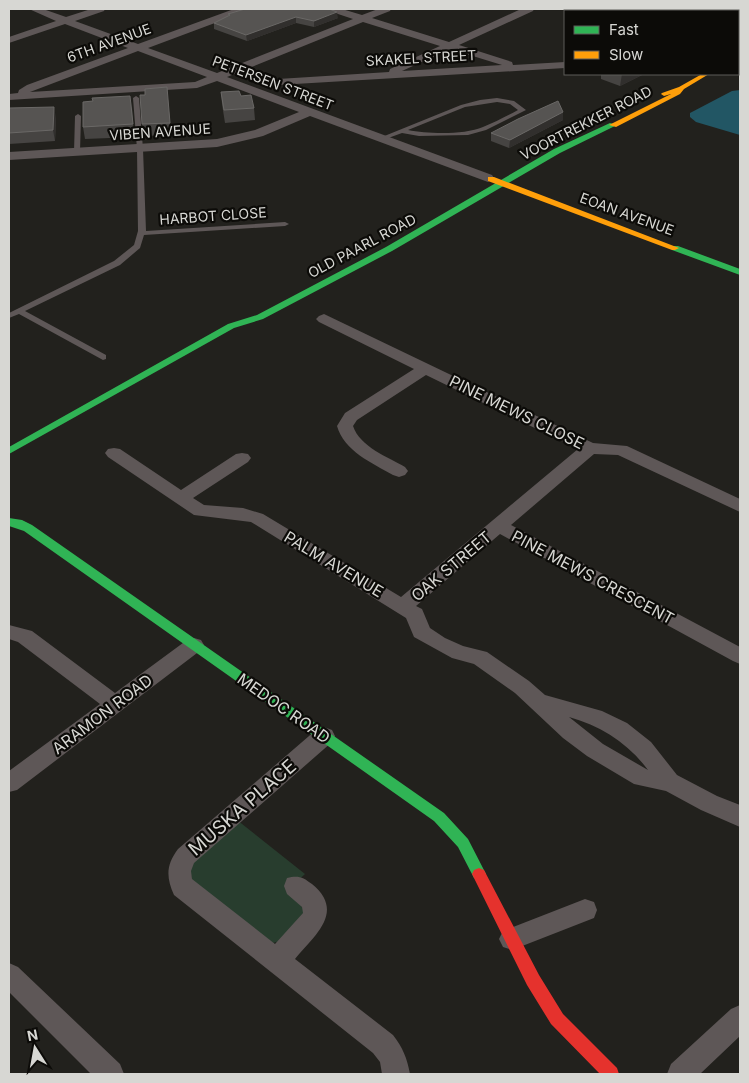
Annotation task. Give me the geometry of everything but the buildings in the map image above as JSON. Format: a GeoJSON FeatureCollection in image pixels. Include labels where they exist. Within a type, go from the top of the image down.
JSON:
{"type":"FeatureCollection","features":[{"type":"Feature","properties":{"kind":"main road","name":"VOORTREKKER ROAD"},"geometry":{"type":"LineString","coordinates":[[488,178],[579,129],[681,88],[704,75]]}},
{"type":"Feature","properties":{"kind":"main road","name":"VOORTREKKER ROAD"},"geometry":{"type":"LineString","coordinates":[[503,184],[558,151],[678,93],[681,88]]}},
{"type":"Feature","properties":{"kind":"main road","name":"PETERSEN STREET"},"geometry":{"type":"LineString","coordinates":[[488,178],[503,184]]}},
{"type":"Feature","properties":{"kind":"main road"},"geometry":{"type":"LineString","coordinates":[[456,196],[488,178]]}},
{"type":"Feature","properties":{"kind":"main road","name":"EOAN AVENUE"},"geometry":{"type":"LineString","coordinates":[[503,184],[740,272]]}},
{"type":"Feature","properties":{"kind":"main road","name":"OLD PAARL ROAD"},"geometry":{"type":"LineString","coordinates":[[9,451],[231,326],[260,316],[424,229],[503,184]]}},
{"type":"Feature","properties":{"kind":"main road","name":"OLD PAARL ROAD"},"geometry":{"type":"LineString","coordinates":[[231,326],[246,312],[279,294]]}},
{"type":"Feature","properties":{"kind":"main road","name":"MEDOC ROAD"},"geometry":{"type":"LineString","coordinates":[[9,522],[18,523],[28,528],[439,817],[451,828],[463,843],[472,859],[533,980],[557,1019],[611,1074]]}},
{"type":"Feature","properties":{"kind":"street","name":"PETERSEN STREET"},"geometry":{"type":"LineString","coordinates":[[34,9],[488,178]]}},
{"type":"Feature","properties":{"kind":"street"},"geometry":{"type":"LineString","coordinates":[[9,40],[100,9]]}},
{"type":"Feature","properties":{"kind":"street","name":"6TH AVENUE"},"geometry":{"type":"LineString","coordinates":[[11,97],[243,9]]}},
{"type":"Feature","properties":{"kind":"street"},"geometry":{"type":"LineString","coordinates":[[333,9],[520,68]]}},
{"type":"Feature","properties":{"kind":"street"},"geometry":{"type":"LineString","coordinates":[[11,97],[187,87],[218,78],[386,9]]}},
{"type":"Feature","properties":{"kind":"street"},"geometry":{"type":"LineString","coordinates":[[385,75],[529,9]]}},
{"type":"Feature","properties":{"kind":"street","name":"SKAKEL STREET"},"geometry":{"type":"LineString","coordinates":[[278,82],[564,65]]}},
{"type":"Feature","properties":{"kind":"street","name":"VIBEN AVENUE"},"geometry":{"type":"LineString","coordinates":[[9,156],[202,145],[231,140],[272,128],[309,112]]}},
{"type":"Feature","properties":{"kind":"street","name":"PINE MEWS CLOSE"},"geometry":{"type":"LineString","coordinates":[[324,319],[590,448],[620,450],[740,506]]}},
{"type":"Feature","properties":{"kind":"street"},"geometry":{"type":"LineString","coordinates":[[399,472],[355,444],[348,436],[345,426],[351,417],[425,368]]}},
{"type":"Feature","properties":{"kind":"street","name":"PINE MEWS CRESCENT"},"geometry":{"type":"LineString","coordinates":[[590,448],[499,526],[740,656]]}},
{"type":"Feature","properties":{"kind":"street","name":"PALM AVENUE"},"geometry":{"type":"LineString","coordinates":[[114,453],[203,512],[243,514],[257,518],[403,606],[414,614],[421,632],[438,643],[459,653],[480,657],[522,687],[571,732],[595,750],[642,778],[669,782],[740,817]]}},
{"type":"Feature","properties":{"kind":"street"},"geometry":{"type":"LineString","coordinates":[[180,498],[242,458]]}},
{"type":"Feature","properties":{"kind":"street","name":"OAK STREET"},"geometry":{"type":"LineString","coordinates":[[403,606],[499,526]]}},
{"type":"Feature","properties":{"kind":"street"},"geometry":{"type":"LineString","coordinates":[[9,632],[25,636],[115,704]]}},
{"type":"Feature","properties":{"kind":"street","name":"ARAMON ROAD"},"geometry":{"type":"LineString","coordinates":[[9,783],[194,645]]}},
{"type":"Feature","properties":{"kind":"street","name":"PALM AVENUE"},"geometry":{"type":"LineString","coordinates":[[538,702],[589,713],[613,726],[644,749],[669,782]]}},
{"type":"Feature","properties":{"kind":"street"},"geometry":{"type":"LineString","coordinates":[[595,750],[613,726]]}},
{"type":"Feature","properties":{"kind":"street","name":"MUSKA PLACE"},"geometry":{"type":"LineString","coordinates":[[324,736],[186,856],[179,871],[180,879],[183,887],[383,1044],[393,1056],[396,1074]]}},
{"type":"Feature","properties":{"kind":"street"},"geometry":{"type":"LineString","coordinates":[[277,961],[315,917],[314,903],[310,897],[296,886]]}},
{"type":"Feature","properties":{"kind":"street"},"geometry":{"type":"LineString","coordinates":[[512,939],[585,910]]}},
{"type":"Feature","properties":{"kind":"street"},"geometry":{"type":"LineString","coordinates":[[9,975],[110,1074]]}},
{"type":"Feature","properties":{"kind":"street"},"geometry":{"type":"LineString","coordinates":[[681,1074],[740,1018]]}},
{"type":"Feature","properties":{"kind":"lane"},"geometry":{"type":"LineString","coordinates":[[9,316],[117,263],[137,246],[142,233],[140,148],[136,98]]}},
{"type":"Feature","properties":{"kind":"lane"},"geometry":{"type":"LineString","coordinates":[[380,139],[472,102],[503,101],[523,110],[484,129],[468,133],[419,134],[401,131]]}},
{"type":"Feature","properties":{"kind":"lane"},"geometry":{"type":"LineString","coordinates":[[77,152],[78,116]]}},
{"type":"Feature","properties":{"kind":"lane","name":"HARBOT CLOSE"},"geometry":{"type":"LineString","coordinates":[[142,233],[285,224]]}},
{"type":"Feature","properties":{"kind":"lane"},"geometry":{"type":"LineString","coordinates":[[19,311],[103,357]]}},
{"type":"Feature","properties":{"kind":"green space"},"geometry":{"type":"Polygon","coordinates":[[[237,820],[305,874],[289,889],[305,911],[280,941],[273,943],[193,885],[189,865],[237,820]]]}},
{"type":"Feature","properties":{"kind":"water"},"geometry":{"type":"Polygon","coordinates":[[[740,90],[740,135],[696,122],[690,117],[690,113],[732,91],[740,90]]]}},
{"type":"Feature","properties":{"kind":"traffic: fast"},"geometry":{"type":"LineString","coordinates":[[9,451],[231,326],[260,317],[389,249],[557,151],[613,125]]}},
{"type":"Feature","properties":{"kind":"traffic: fast"},"geometry":{"type":"LineString","coordinates":[[675,248],[740,272]]}},
{"type":"Feature","properties":{"kind":"traffic: fast"},"geometry":{"type":"LineString","coordinates":[[9,522],[18,523],[28,528],[439,817],[463,843],[479,874]]}},
{"type":"Feature","properties":{"kind":"traffic: slow"},"geometry":{"type":"LineString","coordinates":[[664,94],[681,88],[704,75]]}},
{"type":"Feature","properties":{"kind":"traffic: slow"},"geometry":{"type":"LineString","coordinates":[[613,125],[678,93],[681,88]]}},
{"type":"Feature","properties":{"kind":"traffic: slow"},"geometry":{"type":"LineString","coordinates":[[491,179],[675,248]]}},
{"type":"Feature","properties":{"kind":"traffic: jam"},"geometry":{"type":"LineString","coordinates":[[479,874],[533,980],[557,1019],[611,1074]]}}]}
